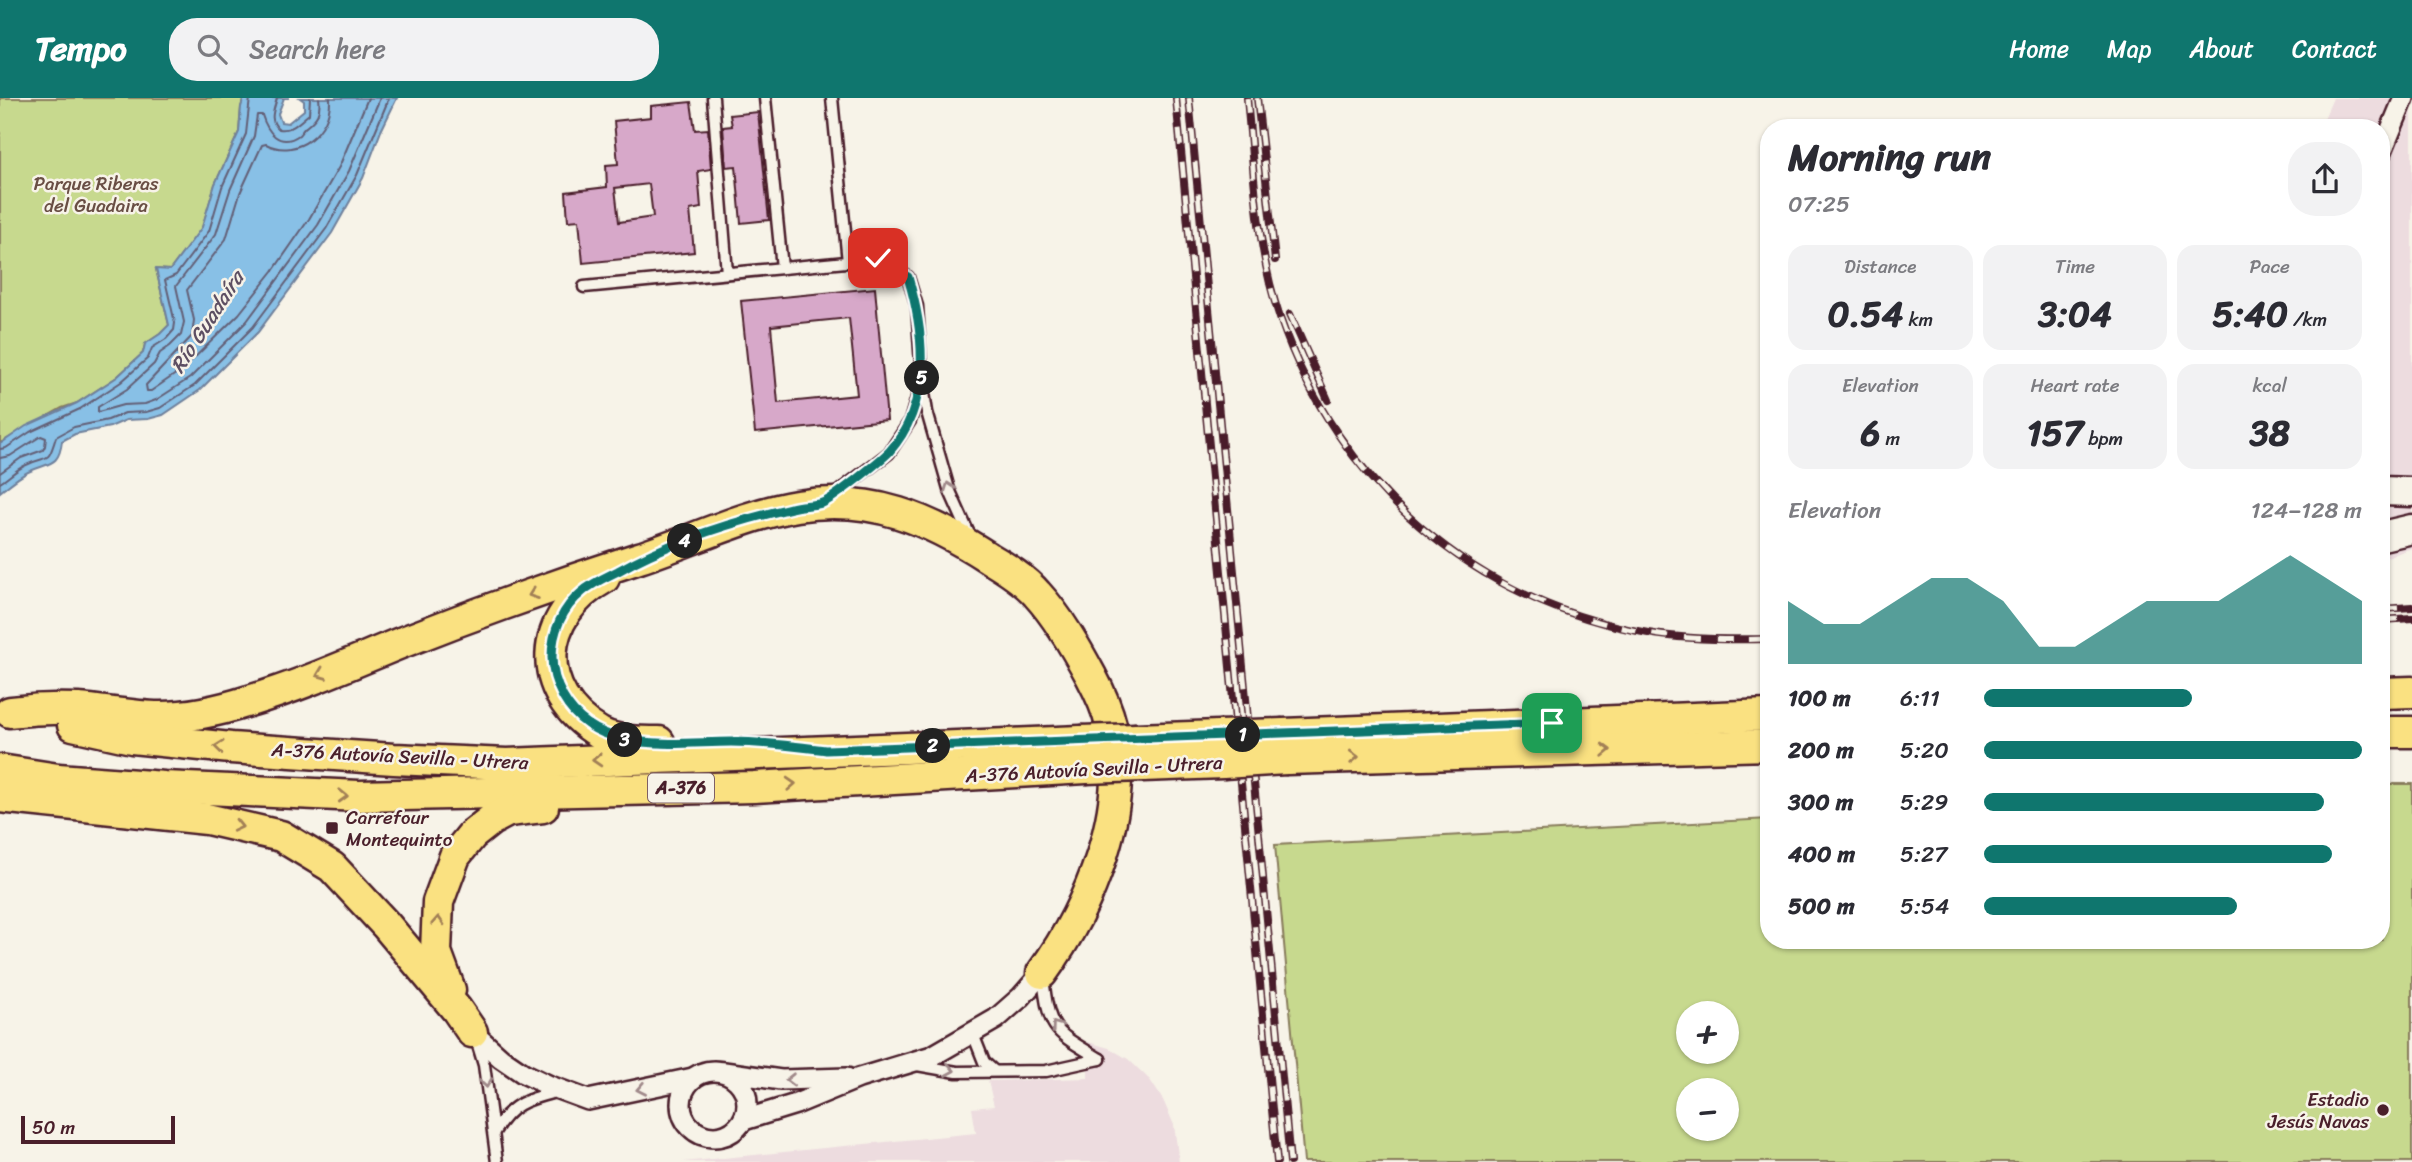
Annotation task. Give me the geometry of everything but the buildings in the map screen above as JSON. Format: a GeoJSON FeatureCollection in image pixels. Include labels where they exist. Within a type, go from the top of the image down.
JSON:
{"type":"FeatureCollection","features":[{"type":"Feature","properties":{"kind":"main road"},"geometry":{"type":"LineString","coordinates":[[5,712],[77,709],[159,717],[211,712],[253,701],[469,617],[733,524],[794,507],[824,503],[906,514],[947,531],[1017,575],[1037,593],[1077,650],[1101,695],[1111,725],[1115,748],[1113,807],[1099,862],[1075,921],[1042,973]]}},
{"type":"Feature","properties":{"kind":"main road"},"geometry":{"type":"LineString","coordinates":[[644,556],[580,593],[556,628],[552,644],[555,682],[575,714],[603,734],[637,742],[773,743],[826,750]]}},
{"type":"Feature","properties":{"kind":"main road"},"geometry":{"type":"LineString","coordinates":[[2390,693],[2412,692]]}},
{"type":"Feature","properties":{"kind":"main road"},"geometry":{"type":"LineString","coordinates":[[1731,716],[1760,705]]}},
{"type":"Feature","properties":{"kind":"main road","name":"A-376 Autovía Sevilla - Utrera"},"geometry":{"type":"LineString","coordinates":[[5,712],[132,738],[231,748],[507,764],[826,750],[1084,754],[1221,750],[1760,715]]}},
{"type":"Feature","properties":{"kind":"main road"},"geometry":{"type":"LineString","coordinates":[[2390,732],[2412,732]]}},
{"type":"Feature","properties":{"kind":"main road","name":"A-376 Autovía Sevilla - Utrera"},"geometry":{"type":"LineString","coordinates":[[1284,747],[1760,745]]}},
{"type":"Feature","properties":{"kind":"main road","name":"A-376 Autovía Sevilla - Utrera"},"geometry":{"type":"LineString","coordinates":[[0,770],[58,779],[275,794],[359,796],[754,786],[1084,754]]}},
{"type":"Feature","properties":{"kind":"main road"},"geometry":{"type":"LineString","coordinates":[[468,1025],[436,952],[438,902],[455,856],[472,835],[508,811],[643,800],[754,786]]}},
{"type":"Feature","properties":{"kind":"main road"},"geometry":{"type":"LineString","coordinates":[[0,791],[176,803],[275,794]]}},
{"type":"Feature","properties":{"kind":"main road"},"geometry":{"type":"LineString","coordinates":[[0,797],[207,819],[281,836],[332,867],[468,1025]]}},
{"type":"Feature","properties":{"kind":"street"},"geometry":{"type":"LineString","coordinates":[[2390,131],[2404,98]]}},
{"type":"Feature","properties":{"kind":"street"},"geometry":{"type":"LineString","coordinates":[[2390,491],[2412,492]]}},
{"type":"Feature","properties":{"kind":"street"},"geometry":{"type":"LineString","coordinates":[[2390,534],[2412,529]]}},
{"type":"Feature","properties":{"kind":"street"},"geometry":{"type":"LineString","coordinates":[[693,1078],[682,1094],[682,1114],[692,1130],[710,1138],[730,1134],[744,1120],[796,1104],[859,1078],[932,1056],[996,1019],[1021,997],[1042,973]]}},
{"type":"Feature","properties":{"kind":"street"},"geometry":{"type":"LineString","coordinates":[[468,1025],[501,1058],[523,1073],[588,1100],[693,1078],[706,1072],[720,1071],[781,1080],[859,1078]]}},
{"type":"Feature","properties":{"kind":"street"},"geometry":{"type":"LineString","coordinates":[[720,1071],[734,1077],[744,1089],[748,1104],[744,1120]]}},
{"type":"Feature","properties":{"kind":"lane"},"geometry":{"type":"LineString","coordinates":[[713,98],[727,273]]}},
{"type":"Feature","properties":{"kind":"lane"},"geometry":{"type":"LineString","coordinates":[[765,98],[782,268]]}},
{"type":"Feature","properties":{"kind":"lane"},"geometry":{"type":"LineString","coordinates":[[832,98],[848,262]]}},
{"type":"Feature","properties":{"kind":"lane"},"geometry":{"type":"LineString","coordinates":[[584,287],[878,258],[908,277],[917,306],[927,412],[949,489],[976,550]]}},
{"type":"Feature","properties":{"kind":"lane"},"geometry":{"type":"LineString","coordinates":[[824,503],[888,453],[910,421],[922,380]]}},
{"type":"Feature","properties":{"kind":"lane"},"geometry":{"type":"LineString","coordinates":[[906,1063],[957,1072],[1046,1071],[1100,1059],[1069,1041],[1052,1024],[1046,1005],[1042,973]]}},
{"type":"Feature","properties":{"kind":"lane"},"geometry":{"type":"LineString","coordinates":[[468,1025],[484,1065],[498,1162]]}},
{"type":"Feature","properties":{"kind":"lane"},"geometry":{"type":"LineString","coordinates":[[973,1034],[984,1062],[994,1071]]}},
{"type":"Feature","properties":{"kind":"lane"},"geometry":{"type":"LineString","coordinates":[[494,1132],[515,1105],[561,1090]]}},
{"type":"Feature","properties":{"kind":"shaded area"},"geometry":{"type":"Polygon","coordinates":[[[2333,98],[2412,98],[2412,548],[2390,556],[2390,119],[2324,119],[2333,98]]]}},
{"type":"Feature","properties":{"kind":"shaded area"},"geometry":{"type":"Polygon","coordinates":[[[1088,1042],[1109,1048],[1128,1059],[1150,1080],[1174,1125],[1179,1162],[683,1162],[976,1133],[972,1108],[994,1106],[988,1081],[1088,1078],[1088,1042]]]}},
{"type":"Feature","properties":{"kind":"green space","name":"Parque Riberas del Guadaira"},"geometry":{"type":"Polygon","coordinates":[[[0,98],[244,98],[239,132],[215,184],[202,228],[170,270],[156,269],[169,325],[145,344],[143,353],[117,377],[77,403],[62,408],[0,443],[0,98]]]}},
{"type":"Feature","properties":{"kind":"green space"},"geometry":{"type":"Polygon","coordinates":[[[2390,784],[2412,784],[2412,1162],[1304,1162],[1275,845],[1760,819],[1760,949],[2390,949],[2390,784]]]}},
{"type":"Feature","properties":{"kind":"water","name":"Río Guadaíra"},"geometry":{"type":"Polygon","coordinates":[[[244,98],[284,98],[278,114],[281,122],[288,123],[304,110],[304,101],[300,98],[397,98],[363,178],[332,233],[258,332],[200,390],[163,415],[126,420],[110,427],[75,434],[62,441],[55,460],[24,474],[0,492],[0,444],[26,426],[77,403],[117,377],[143,353],[145,344],[169,325],[156,269],[170,270],[202,227],[215,184],[239,132],[244,98]]]}},
{"type":"Feature","properties":{"kind":"railway"},"geometry":{"type":"LineString","coordinates":[[1176,98],[1277,1162]]}},
{"type":"Feature","properties":{"kind":"railway"},"geometry":{"type":"LineString","coordinates":[[1189,98],[1290,1162]]}},
{"type":"Feature","properties":{"kind":"railway"},"geometry":{"type":"LineString","coordinates":[[1247,98],[1261,237],[1280,318],[1305,378],[1337,433],[1376,483],[1420,526],[1470,564],[1525,594],[1585,618],[1648,633],[1708,639],[1760,639]]}},
{"type":"Feature","properties":{"kind":"railway"},"geometry":{"type":"LineString","coordinates":[[1257,98],[1275,260]]}},
{"type":"Feature","properties":{"kind":"railway"},"geometry":{"type":"LineString","coordinates":[[1290,314],[1328,400]]}},
{"type":"Feature","properties":{"kind":"railway"},"geometry":{"type":"LineString","coordinates":[[2390,608],[2412,607]]}},
{"type":"Feature","properties":{"kind":"railway"},"geometry":{"type":"LineString","coordinates":[[2390,619],[2412,618]]}},
{"type":"Feature","properties":{"kind":"place","name":"Carrefour Montequinto"},"geometry":{"type":"Point","coordinates":[332,828]}},
{"type":"Feature","properties":{"kind":"place","name":"Estadio Jesús Navas"},"geometry":{"type":"Point","coordinates":[2383,1110]}},
{"type":"Feature","properties":{"kind":"route"},"geometry":{"type":"LineString","coordinates":[[878,258],[908,277],[917,306],[922,380],[910,421],[888,453],[824,503],[794,507],[695,537],[644,556],[580,593],[556,628],[552,644],[552,664],[555,682],[575,714],[603,734],[637,742],[773,743],[826,750],[1552,723]]}}]}
